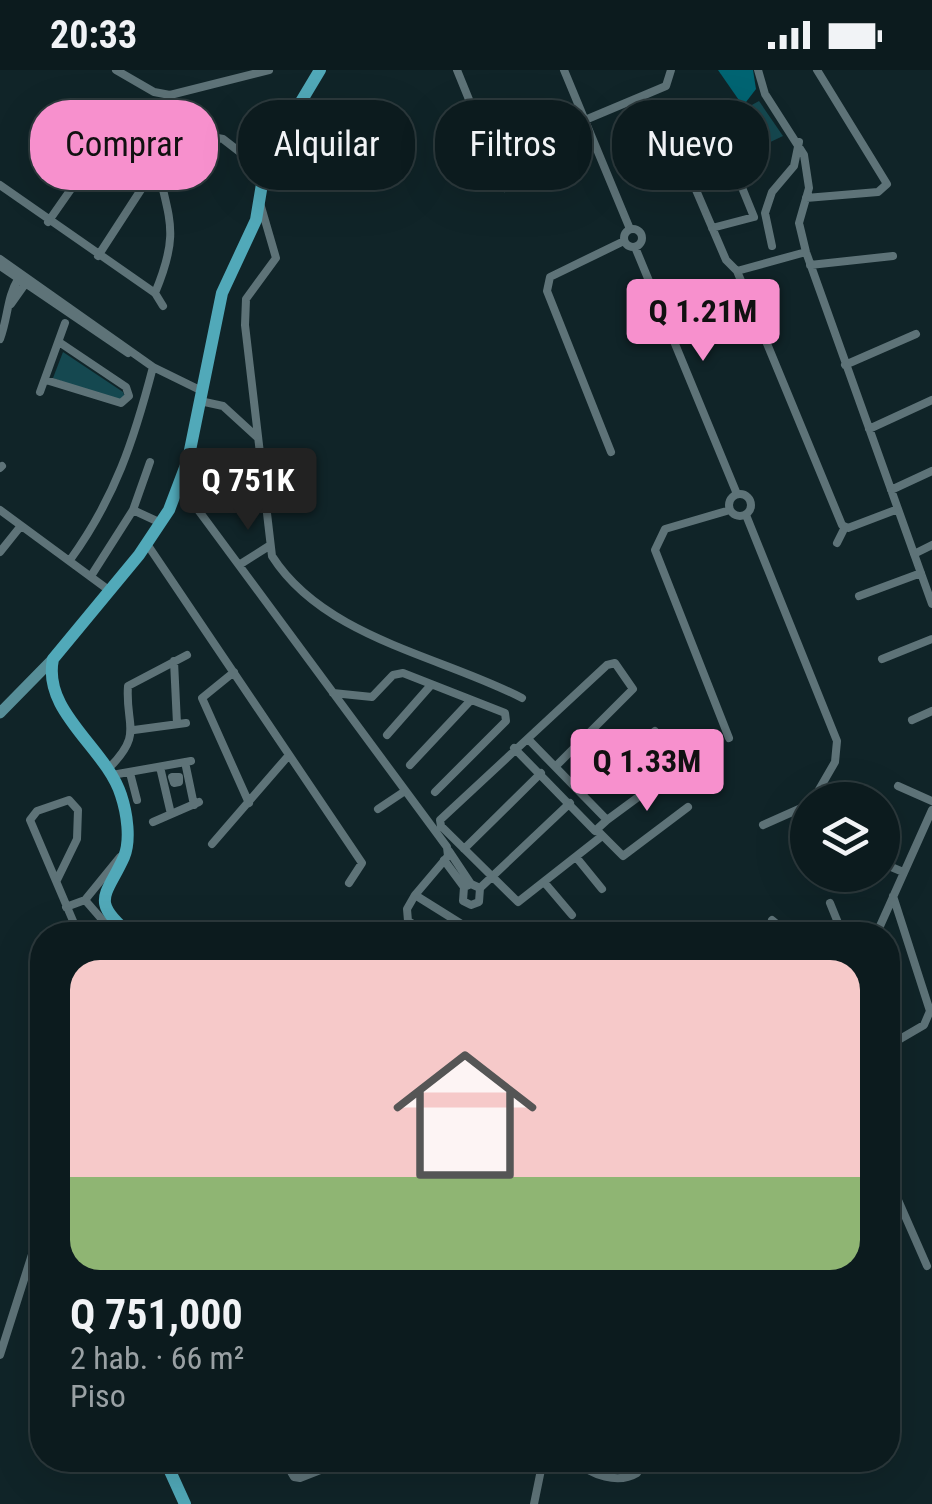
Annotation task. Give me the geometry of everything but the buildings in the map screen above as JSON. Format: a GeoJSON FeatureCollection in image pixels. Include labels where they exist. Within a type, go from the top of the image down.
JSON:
{"type":"FeatureCollection","features":[{"type":"Feature","properties":{"kind":"main road"},"geometry":{"type":"LineString","coordinates":[[301,100],[320,70]]}},
{"type":"Feature","properties":{"kind":"main road"},"geometry":{"type":"LineString","coordinates":[[116,922],[103,900],[108,882],[126,851],[124,807],[110,771],[58,700],[52,679],[53,659],[147,544],[179,484],[228,276],[260,203],[262,190]]}},
{"type":"Feature","properties":{"kind":"main road"},"geometry":{"type":"LineString","coordinates":[[171,1472],[185,1504]]}},
{"type":"Feature","properties":{"kind":"street"},"geometry":{"type":"LineString","coordinates":[[116,70],[154,92],[170,95],[269,70]]}},
{"type":"Feature","properties":{"kind":"street"},"geometry":{"type":"LineString","coordinates":[[457,70],[469,100]]}},
{"type":"Feature","properties":{"kind":"street"},"geometry":{"type":"LineString","coordinates":[[564,70],[577,100]]}},
{"type":"Feature","properties":{"kind":"street"},"geometry":{"type":"LineString","coordinates":[[592,117],[662,89],[669,84],[671,70]]}},
{"type":"Feature","properties":{"kind":"street"},"geometry":{"type":"LineString","coordinates":[[758,70],[764,94],[799,142],[808,179],[799,219],[806,252],[932,604]]}},
{"type":"Feature","properties":{"kind":"street"},"geometry":{"type":"LineString","coordinates":[[806,198],[881,192],[887,184],[816,70]]}},
{"type":"Feature","properties":{"kind":"street"},"geometry":{"type":"LineString","coordinates":[[592,137],[630,230],[642,236],[635,248]]}},
{"type":"Feature","properties":{"kind":"street"},"geometry":{"type":"LineString","coordinates":[[772,246],[764,213],[772,192],[794,166],[799,142]]}},
{"type":"Feature","properties":{"kind":"street"},"geometry":{"type":"LineString","coordinates":[[0,184],[48,222],[155,293],[163,306]]}},
{"type":"Feature","properties":{"kind":"street"},"geometry":{"type":"LineString","coordinates":[[48,222],[70,190]]}},
{"type":"Feature","properties":{"kind":"street"},"geometry":{"type":"LineString","coordinates":[[98,256],[141,190]]}},
{"type":"Feature","properties":{"kind":"street"},"geometry":{"type":"LineString","coordinates":[[155,293],[172,252],[173,234],[163,190]]}},
{"type":"Feature","properties":{"kind":"street"},"geometry":{"type":"LineString","coordinates":[[696,190],[726,260],[737,272],[845,527]]}},
{"type":"Feature","properties":{"kind":"street"},"geometry":{"type":"LineString","coordinates":[[712,228],[754,217],[743,190]]}},
{"type":"Feature","properties":{"kind":"street"},"geometry":{"type":"LineString","coordinates":[[260,203],[276,258],[246,299],[268,546],[291,580],[356,627],[390,645],[522,698]]}},
{"type":"Feature","properties":{"kind":"street"},"geometry":{"type":"LineString","coordinates":[[610,452],[547,291],[550,277],[562,267],[624,242],[630,230]]}},
{"type":"Feature","properties":{"kind":"street"},"geometry":{"type":"LineString","coordinates":[[624,242],[635,248],[736,494],[750,499],[746,515],[836,741],[835,762],[823,782]]}},
{"type":"Feature","properties":{"kind":"street"},"geometry":{"type":"LineString","coordinates":[[737,272],[806,252]]}},
{"type":"Feature","properties":{"kind":"street"},"geometry":{"type":"LineString","coordinates":[[810,265],[893,256]]}},
{"type":"Feature","properties":{"kind":"street"},"geometry":{"type":"LineString","coordinates":[[0,262],[153,366],[223,406],[257,437]]}},
{"type":"Feature","properties":{"kind":"street"},"geometry":{"type":"LineString","coordinates":[[0,339],[10,304],[24,279]]}},
{"type":"Feature","properties":{"kind":"street"},"geometry":{"type":"LineString","coordinates":[[0,297],[10,304]]}},
{"type":"Feature","properties":{"kind":"street"},"geometry":{"type":"LineString","coordinates":[[40,392],[64,323]]}},
{"type":"Feature","properties":{"kind":"street"},"geometry":{"type":"LineString","coordinates":[[846,364],[916,334]]}},
{"type":"Feature","properties":{"kind":"street"},"geometry":{"type":"LineString","coordinates":[[59,342],[126,387],[128,399]]}},
{"type":"Feature","properties":{"kind":"street"},"geometry":{"type":"LineString","coordinates":[[70,560],[107,506],[153,366]]}},
{"type":"Feature","properties":{"kind":"street"},"geometry":{"type":"LineString","coordinates":[[46,380],[143,405]]}},
{"type":"Feature","properties":{"kind":"street"},"geometry":{"type":"LineString","coordinates":[[869,429],[932,400]]}},
{"type":"Feature","properties":{"kind":"street"},"geometry":{"type":"LineString","coordinates":[[91,576],[132,510],[150,462]]}},
{"type":"Feature","properties":{"kind":"street"},"geometry":{"type":"LineString","coordinates":[[891,490],[932,472]]}},
{"type":"Feature","properties":{"kind":"street"},"geometry":{"type":"LineString","coordinates":[[179,484],[405,790],[446,856],[472,886],[493,874],[570,803]]}},
{"type":"Feature","properties":{"kind":"street"},"geometry":{"type":"LineString","coordinates":[[730,510],[730,499],[736,494]]}},
{"type":"Feature","properties":{"kind":"street"},"geometry":{"type":"LineString","coordinates":[[837,543],[845,527],[898,509]]}},
{"type":"Feature","properties":{"kind":"street"},"geometry":{"type":"LineString","coordinates":[[132,510],[161,523]]}},
{"type":"Feature","properties":{"kind":"street"},"geometry":{"type":"LineString","coordinates":[[730,510],[746,515]]}},
{"type":"Feature","properties":{"kind":"street"},"geometry":{"type":"LineString","coordinates":[[729,738],[655,550],[665,529],[730,510]]}},
{"type":"Feature","properties":{"kind":"street"},"geometry":{"type":"LineString","coordinates":[[3,516],[110,592]]}},
{"type":"Feature","properties":{"kind":"street"},"geometry":{"type":"LineString","coordinates":[[0,552],[20,527]]}},
{"type":"Feature","properties":{"kind":"street"},"geometry":{"type":"LineString","coordinates":[[147,544],[362,863],[349,883]]}},
{"type":"Feature","properties":{"kind":"street"},"geometry":{"type":"LineString","coordinates":[[239,565],[268,546]]}},
{"type":"Feature","properties":{"kind":"street"},"geometry":{"type":"LineString","coordinates":[[914,554],[932,546]]}},
{"type":"Feature","properties":{"kind":"street"},"geometry":{"type":"LineString","coordinates":[[859,596],[921,574]]}},
{"type":"Feature","properties":{"kind":"street"},"geometry":{"type":"LineString","coordinates":[[882,659],[932,639]]}},
{"type":"Feature","properties":{"kind":"street"},"geometry":{"type":"LineString","coordinates":[[110,771],[134,730],[128,686],[187,655]]}},
{"type":"Feature","properties":{"kind":"street"},"geometry":{"type":"LineString","coordinates":[[0,713],[53,659]]}},
{"type":"Feature","properties":{"kind":"street"},"geometry":{"type":"LineString","coordinates":[[134,730],[181,723],[174,662]]}},
{"type":"Feature","properties":{"kind":"street"},"geometry":{"type":"LineString","coordinates":[[556,765],[632,689],[615,664],[607,664],[440,820],[442,828],[493,874],[515,902],[576,857],[607,820],[664,778]]}},
{"type":"Feature","properties":{"kind":"street"},"geometry":{"type":"LineString","coordinates":[[234,672],[202,698],[248,803]]}},
{"type":"Feature","properties":{"kind":"street"},"geometry":{"type":"LineString","coordinates":[[333,693],[372,697],[399,673],[507,718],[436,792]]}},
{"type":"Feature","properties":{"kind":"street"},"geometry":{"type":"LineString","coordinates":[[410,765],[469,699],[476,677]]}},
{"type":"Feature","properties":{"kind":"street"},"geometry":{"type":"LineString","coordinates":[[387,735],[431,685]]}},
{"type":"Feature","properties":{"kind":"street"},"geometry":{"type":"LineString","coordinates":[[912,720],[932,712]]}},
{"type":"Feature","properties":{"kind":"street"},"geometry":{"type":"LineString","coordinates":[[583,793],[655,731]]}},
{"type":"Feature","properties":{"kind":"street"},"geometry":{"type":"LineString","coordinates":[[528,740],[607,820]]}},
{"type":"Feature","properties":{"kind":"street"},"geometry":{"type":"LineString","coordinates":[[514,748],[592,830],[623,856],[688,807]]}},
{"type":"Feature","properties":{"kind":"street"},"geometry":{"type":"LineString","coordinates":[[212,844],[289,754]]}},
{"type":"Feature","properties":{"kind":"street"},"geometry":{"type":"LineString","coordinates":[[110,771],[130,773],[188,761],[176,779]]}},
{"type":"Feature","properties":{"kind":"street"},"geometry":{"type":"LineString","coordinates":[[171,814],[174,764]]}},
{"type":"Feature","properties":{"kind":"street"},"geometry":{"type":"LineString","coordinates":[[152,822],[197,804],[160,767]]}},
{"type":"Feature","properties":{"kind":"street"},"geometry":{"type":"LineString","coordinates":[[130,773],[136,800]]}},
{"type":"Feature","properties":{"kind":"street"},"geometry":{"type":"LineString","coordinates":[[464,849],[541,774]]}},
{"type":"Feature","properties":{"kind":"street"},"geometry":{"type":"LineString","coordinates":[[900,787],[932,801]]}},
{"type":"Feature","properties":{"kind":"street"},"geometry":{"type":"LineString","coordinates":[[378,809],[405,790]]}},
{"type":"Feature","properties":{"kind":"street"},"geometry":{"type":"LineString","coordinates":[[56,880],[78,833],[78,810],[68,800],[37,811],[30,820],[73,922]]}},
{"type":"Feature","properties":{"kind":"street"},"geometry":{"type":"LineString","coordinates":[[882,922],[932,810]]}},
{"type":"Feature","properties":{"kind":"street"},"geometry":{"type":"LineString","coordinates":[[767,823],[790,813]]}},
{"type":"Feature","properties":{"kind":"street"},"geometry":{"type":"LineString","coordinates":[[68,910],[86,903],[103,872],[126,851]]}},
{"type":"Feature","properties":{"kind":"street"},"geometry":{"type":"LineString","coordinates":[[408,921],[406,914],[415,894],[446,856]]}},
{"type":"Feature","properties":{"kind":"street"},"geometry":{"type":"LineString","coordinates":[[576,857],[602,889]]}},
{"type":"Feature","properties":{"kind":"street"},"geometry":{"type":"LineString","coordinates":[[544,882],[572,915]]}},
{"type":"Feature","properties":{"kind":"street"},"geometry":{"type":"LineString","coordinates":[[415,894],[459,922]]}},
{"type":"Feature","properties":{"kind":"street"},"geometry":{"type":"LineString","coordinates":[[893,896],[930,1011],[924,1025],[900,1039]]}},
{"type":"Feature","properties":{"kind":"street"},"geometry":{"type":"LineString","coordinates":[[86,903],[107,922]]}},
{"type":"Feature","properties":{"kind":"street"},"geometry":{"type":"LineString","coordinates":[[830,903],[838,922]]}},
{"type":"Feature","properties":{"kind":"street"},"geometry":{"type":"LineString","coordinates":[[900,1205],[927,1266]]}},
{"type":"Feature","properties":{"kind":"street"},"geometry":{"type":"LineString","coordinates":[[0,1355],[30,1262]]}},
{"type":"Feature","properties":{"kind":"street"},"geometry":{"type":"LineString","coordinates":[[0,1322],[8,1331]]}},
{"type":"Feature","properties":{"kind":"street"},"geometry":{"type":"LineString","coordinates":[[291,1472],[300,1478],[313,1472]]}},
{"type":"Feature","properties":{"kind":"street"},"geometry":{"type":"LineString","coordinates":[[534,1504],[541,1472]]}},
{"type":"Feature","properties":{"kind":"street"},"geometry":{"type":"LineString","coordinates":[[591,1472],[621,1479],[636,1472]]}},
{"type":"Feature","properties":{"kind":"shaded area"},"geometry":{"type":"Polygon","coordinates":[[[718,70],[753,70],[756,89],[748,100],[739,100],[718,70]]]}},
{"type":"Feature","properties":{"kind":"shaded area"},"geometry":{"type":"Polygon","coordinates":[[[769,116],[783,136],[769,143],[769,116]]]}},
{"type":"Feature","properties":{"kind":"shaded area"},"geometry":{"type":"Polygon","coordinates":[[[63,352],[125,397],[118,402],[53,378],[63,352]]]}}]}
